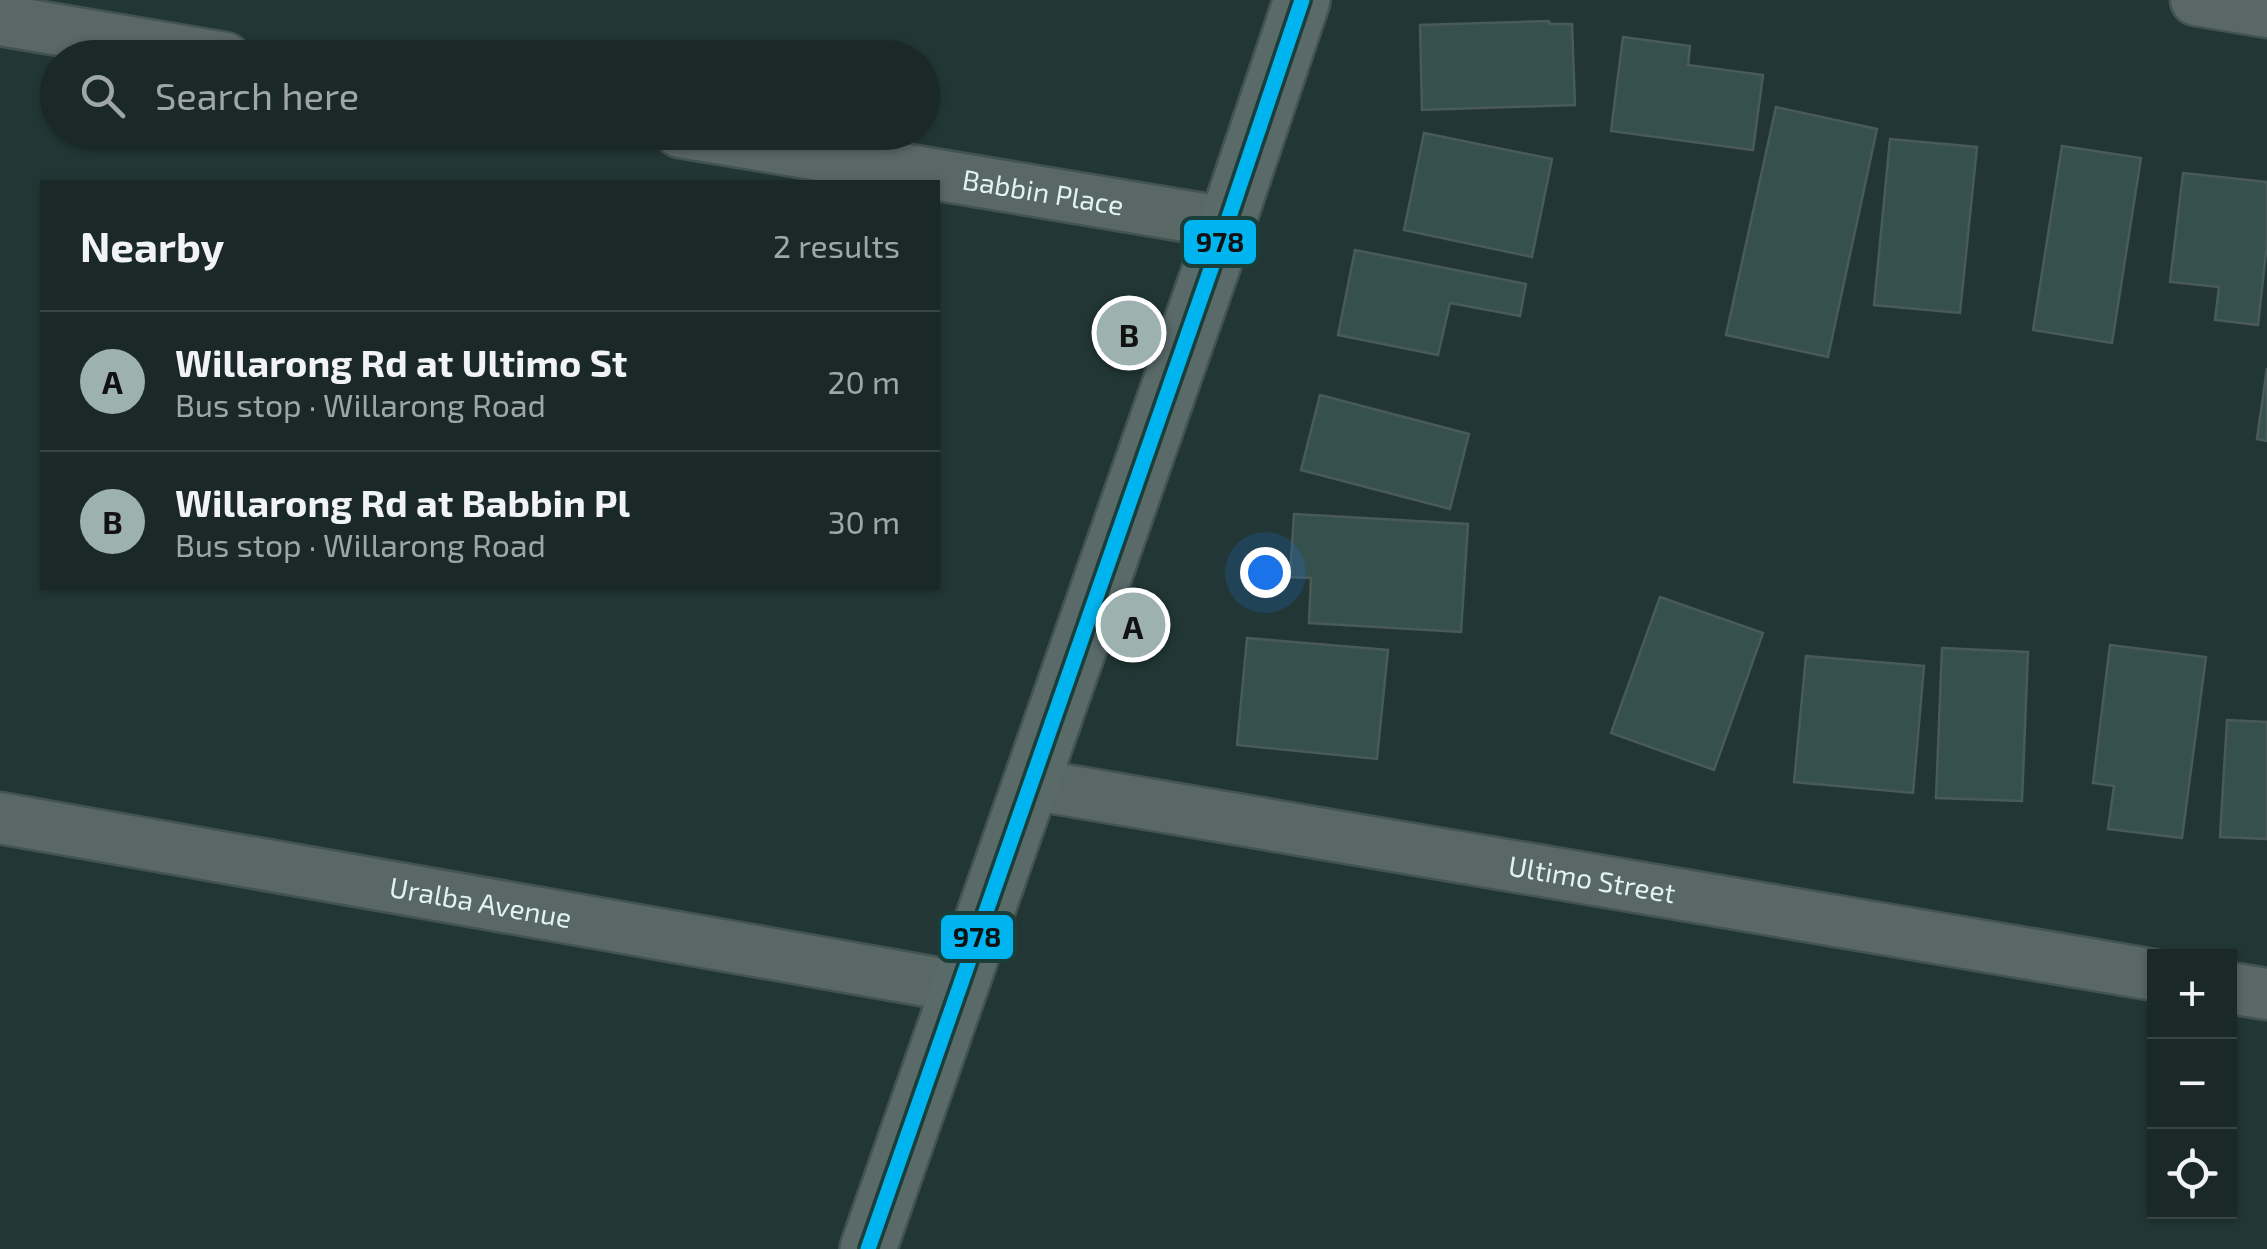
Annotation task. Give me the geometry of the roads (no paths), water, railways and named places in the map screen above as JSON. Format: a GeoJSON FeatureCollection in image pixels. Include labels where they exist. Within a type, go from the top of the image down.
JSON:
{"type":"FeatureCollection","features":[{"type":"Feature","properties":{"kind":"street"},"geometry":{"type":"LineString","coordinates":[[868,1249],[1302,0]]}},
{"type":"Feature","properties":{"kind":"street"},"geometry":{"type":"LineString","coordinates":[[2196,0],[2267,12]]}},
{"type":"Feature","properties":{"kind":"street"},"geometry":{"type":"LineString","coordinates":[[0,20],[118,40]]}},
{"type":"Feature","properties":{"kind":"street","name":"Babbin Place"},"geometry":{"type":"LineString","coordinates":[[788,150],[1227,223]]}},
{"type":"Feature","properties":{"kind":"street","name":"Ultimo Street"},"geometry":{"type":"LineString","coordinates":[[1030,784],[2147,974]]}},
{"type":"Feature","properties":{"kind":"street","name":"Uralba Avenue"},"geometry":{"type":"LineString","coordinates":[[0,818],[960,987]]}},
{"type":"Feature","properties":{"kind":"street"},"geometry":{"type":"LineString","coordinates":[[2237,989],[2267,994]]}},
{"type":"Feature","properties":{"kind":"place","name":"Willarong Rd at Babbin Pl"},"geometry":{"type":"Point","coordinates":[1129,333]}},
{"type":"Feature","properties":{"kind":"place","name":"Willarong Rd at Ultimo St"},"geometry":{"type":"Point","coordinates":[1133,625]}}]}
